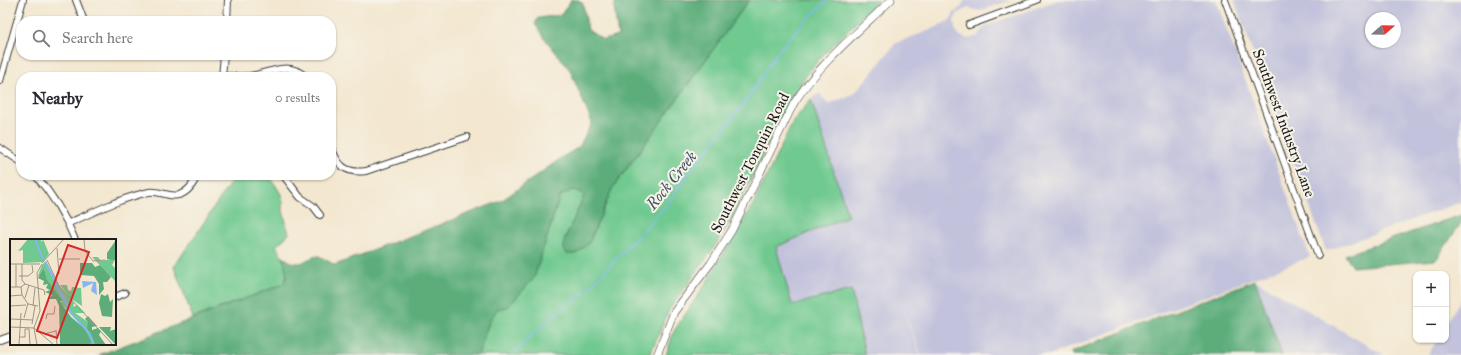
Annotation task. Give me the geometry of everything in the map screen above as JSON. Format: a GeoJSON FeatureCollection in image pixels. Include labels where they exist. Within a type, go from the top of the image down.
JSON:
{"type":"FeatureCollection","features":[{"type":"Feature","properties":{"kind":"main road","name":"Southwest Tonquin Road"},"geometry":{"type":"LineString","coordinates":[[657,355],[674,312],[711,263],[732,230],[791,110],[802,91],[820,69],[891,0]]}},
{"type":"Feature","properties":{"kind":"street"},"geometry":{"type":"LineString","coordinates":[[18,16],[23,0]]}},
{"type":"Feature","properties":{"kind":"street"},"geometry":{"type":"LineString","coordinates":[[76,0],[82,16]]}},
{"type":"Feature","properties":{"kind":"street"},"geometry":{"type":"LineString","coordinates":[[227,16],[228,0],[233,0]]}},
{"type":"Feature","properties":{"kind":"street"},"geometry":{"type":"LineString","coordinates":[[969,25],[1037,0]]}},
{"type":"Feature","properties":{"kind":"street","name":"Southwest Industry Lane"},"geometry":{"type":"LineString","coordinates":[[1225,0],[1318,255]]}},
{"type":"Feature","properties":{"kind":"street"},"geometry":{"type":"LineString","coordinates":[[0,81],[16,25]]}},
{"type":"Feature","properties":{"kind":"street"},"geometry":{"type":"LineString","coordinates":[[222,72],[224,60]]}},
{"type":"Feature","properties":{"kind":"street"},"geometry":{"type":"LineString","coordinates":[[268,72],[286,68],[300,72]]}},
{"type":"Feature","properties":{"kind":"street"},"geometry":{"type":"LineString","coordinates":[[336,159],[342,167],[347,170],[359,172],[366,171],[467,137]]}},
{"type":"Feature","properties":{"kind":"street"},"geometry":{"type":"LineString","coordinates":[[0,148],[16,159]]}},
{"type":"Feature","properties":{"kind":"street"},"geometry":{"type":"LineString","coordinates":[[39,180],[51,194],[68,223],[75,239]]}},
{"type":"Feature","properties":{"kind":"street"},"geometry":{"type":"LineString","coordinates":[[68,223],[111,204],[143,193],[155,192],[179,195],[190,186],[194,180]]}},
{"type":"Feature","properties":{"kind":"street"},"geometry":{"type":"LineString","coordinates":[[287,180],[300,197],[313,206],[320,215]]}},
{"type":"Feature","properties":{"kind":"street"},"geometry":{"type":"LineString","coordinates":[[116,297],[125,293]]}},
{"type":"Feature","properties":{"kind":"street"},"geometry":{"type":"LineString","coordinates":[[0,340],[10,336]]}},
{"type":"Feature","properties":{"kind":"shaded area"},"geometry":{"type":"Polygon","coordinates":[[[965,0],[1010,0],[980,11],[968,8],[958,13],[954,20],[955,29],[960,36],[968,39],[978,36],[986,26],[1058,0],[1216,0],[1310,257],[1049,355],[921,355],[896,290],[920,355],[865,355],[851,290],[792,305],[776,247],[848,216],[811,100],[819,93],[828,104],[854,94],[896,43],[933,29],[950,20],[965,0]]]}},
{"type":"Feature","properties":{"kind":"shaded area"},"geometry":{"type":"Polygon","coordinates":[[[1234,0],[1461,0],[1461,202],[1326,251],[1234,0]]]}},
{"type":"Feature","properties":{"kind":"shaded area"},"geometry":{"type":"Polygon","coordinates":[[[1255,280],[1384,355],[1282,355],[1255,280]]]}},
{"type":"Feature","properties":{"kind":"shaded area"},"geometry":{"type":"Polygon","coordinates":[[[1461,299],[1461,355],[1428,355],[1435,343],[1449,343],[1449,319],[1461,299]]]}},
{"type":"Feature","properties":{"kind":"green space"},"geometry":{"type":"Polygon","coordinates":[[[571,0],[579,0],[583,4],[588,30],[603,40],[618,36],[614,8],[616,0],[749,0],[612,189],[589,243],[576,254],[567,254],[564,249],[564,241],[584,196],[580,191],[572,190],[560,196],[534,278],[508,307],[497,309],[489,322],[478,355],[99,355],[283,284],[287,276],[283,257],[293,263],[301,263],[313,257],[319,256],[335,265],[501,201],[579,147],[592,123],[570,70],[535,24],[538,18],[561,15],[571,0]]]}},
{"type":"Feature","properties":{"kind":"green space"},"geometry":{"type":"Polygon","coordinates":[[[749,0],[879,0],[819,59],[801,83],[788,104],[729,224],[669,310],[650,355],[478,355],[489,322],[497,309],[534,278],[560,196],[572,190],[580,191],[584,196],[564,241],[589,243],[612,189],[749,0]]]}},
{"type":"Feature","properties":{"kind":"green space"},"geometry":{"type":"Polygon","coordinates":[[[811,100],[848,216],[776,247],[792,305],[851,290],[865,355],[666,355],[674,331],[703,288],[755,201],[793,121],[811,100]]]}},
{"type":"Feature","properties":{"kind":"green space"},"geometry":{"type":"Polygon","coordinates":[[[232,180],[273,181],[282,196],[282,207],[289,234],[276,246],[285,264],[286,279],[284,284],[193,318],[174,267],[232,180]]]}},
{"type":"Feature","properties":{"kind":"green space"},"geometry":{"type":"Polygon","coordinates":[[[1461,215],[1461,223],[1436,260],[1353,267],[1345,255],[1461,215]]]}},
{"type":"Feature","properties":{"kind":"green space"},"geometry":{"type":"Polygon","coordinates":[[[1255,280],[1282,355],[1072,355],[1071,352],[1255,280]]]}},
{"type":"Feature","properties":{"kind":"waterway","name":"Rock Creek"},"geometry":{"type":"LineString","coordinates":[[511,355],[549,320],[590,287],[667,205],[682,182],[745,102],[779,50],[801,25],[828,0]]}}]}
